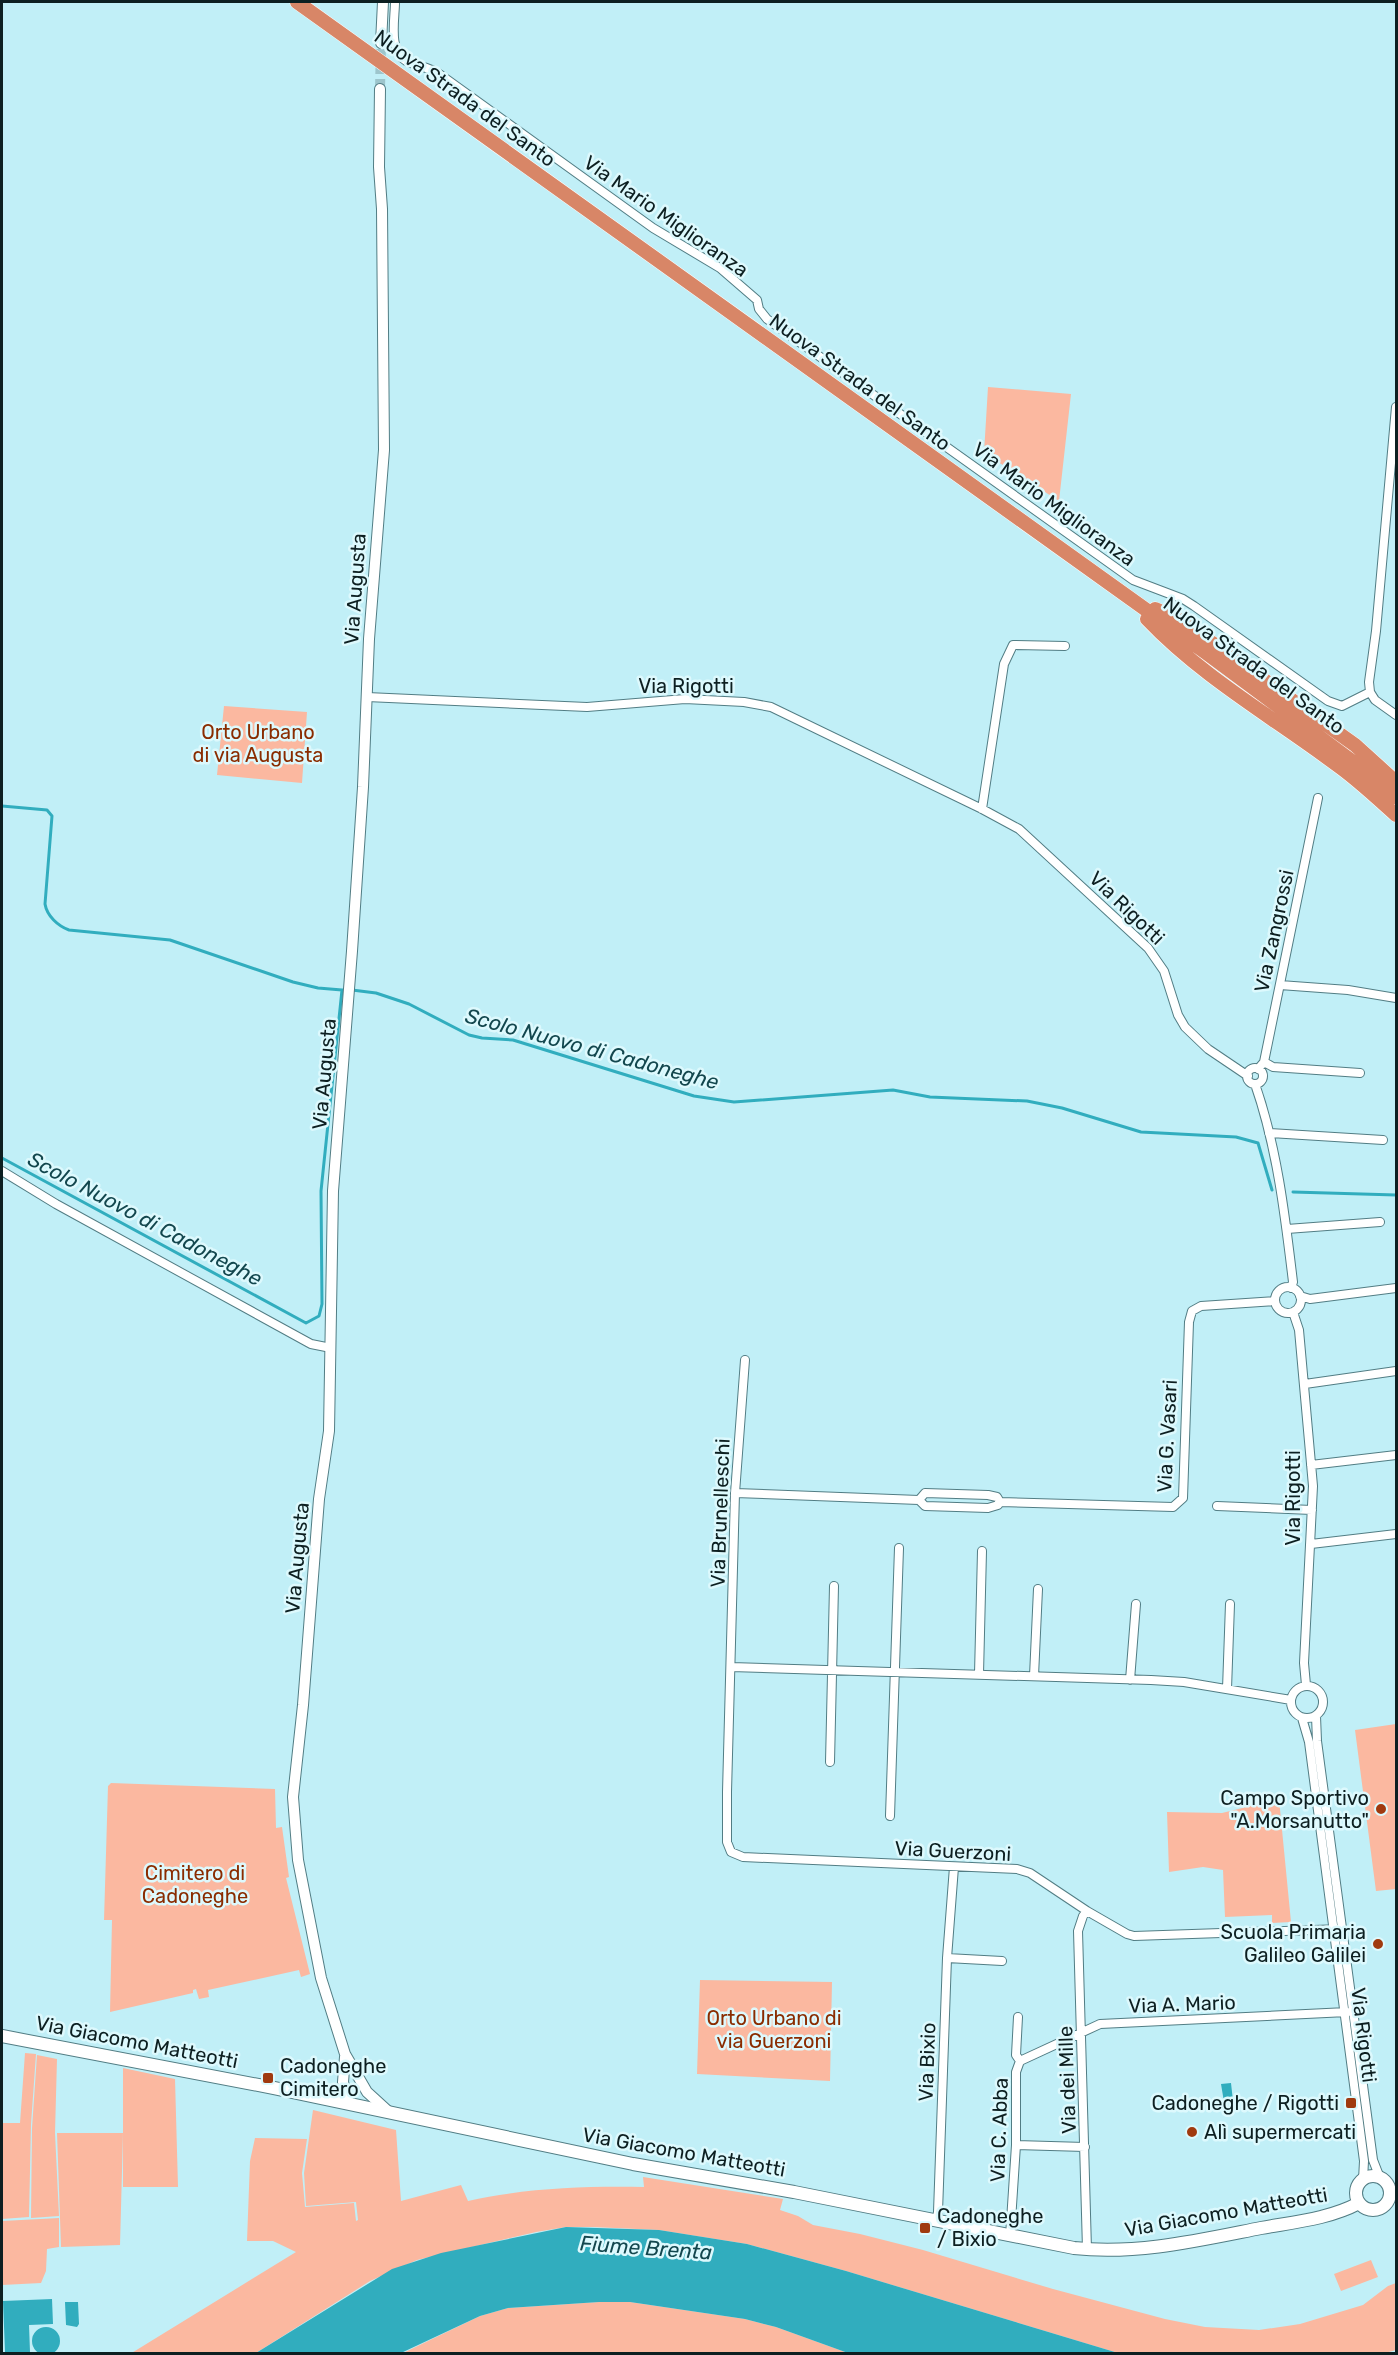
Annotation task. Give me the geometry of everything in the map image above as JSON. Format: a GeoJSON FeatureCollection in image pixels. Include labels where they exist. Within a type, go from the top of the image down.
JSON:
{"type":"FeatureCollection","features":[{"type":"Feature","properties":{"kind":"highway","name":"Nuova Strada del Santo"},"geometry":{"type":"LineString","coordinates":[[297,2],[1205,652],[1334,747],[1396,797]]}},
{"type":"Feature","properties":{"kind":"highway"},"geometry":{"type":"LineString","coordinates":[[1128,598],[1180,620],[1355,745],[1396,782]]}},
{"type":"Feature","properties":{"kind":"highway"},"geometry":{"type":"LineString","coordinates":[[1128,598],[1162,635],[1204,670],[1342,769],[1396,815]]}},
{"type":"Feature","properties":{"kind":"main road","name":"Via Giacomo Matteotti"},"geometry":{"type":"LineString","coordinates":[[2,2036],[325,2099],[633,2164],[794,2192],[936,2222],[1087,2249],[1111,2250],[1195,2240],[1330,2216],[1359,2203]]}},
{"type":"Feature","properties":{"kind":"main road"},"geometry":{"type":"LineString","coordinates":[[1371,2176],[1380,2178],[1389,2186],[1393,2200],[1373,2211],[1359,2203],[1356,2191],[1363,2180],[1371,2176]]}},
{"type":"Feature","properties":{"kind":"street"},"geometry":{"type":"LineString","coordinates":[[381,43],[383,2]]}},
{"type":"Feature","properties":{"kind":"street","name":"Via Mario Miglioranza"},"geometry":{"type":"LineString","coordinates":[[395,2],[395,45],[397,53],[404,60],[438,73],[653,228],[720,268],[757,300],[759,309],[767,319],[1133,580],[1183,599],[1328,701],[1342,706],[1370,692]]}},
{"type":"Feature","properties":{"kind":"street","name":"Via Augusta"},"geometry":{"type":"LineString","coordinates":[[380,89],[379,167],[382,209],[384,450],[369,639],[349,988],[333,1191],[329,1431],[319,1499],[303,1705],[293,1797],[298,1860],[316,1956],[345,2054],[367,2092],[390,2113]]}},
{"type":"Feature","properties":{"kind":"street"},"geometry":{"type":"LineString","coordinates":[[1396,407],[1376,631],[1369,682],[1370,692],[1375,700],[1396,715]]}},
{"type":"Feature","properties":{"kind":"street"},"geometry":{"type":"LineString","coordinates":[[982,809],[1004,664],[1009,652],[1013,645],[1065,646]]}},
{"type":"Feature","properties":{"kind":"street","name":"Via Rigotti"},"geometry":{"type":"LineString","coordinates":[[367,697],[587,707],[685,699],[744,702],[771,707],[1019,829],[1148,948],[1164,971],[1178,1015],[1185,1027],[1208,1049],[1248,1076],[1249,1080],[1255,1084],[1280,1182],[1293,1282],[1291,1288]]}},
{"type":"Feature","properties":{"kind":"street","name":"Via Zangrossi"},"geometry":{"type":"LineString","coordinates":[[1261,1066],[1318,798]]}},
{"type":"Feature","properties":{"kind":"street"},"geometry":{"type":"LineString","coordinates":[[1280,985],[1348,990],[1396,999]]}},
{"type":"Feature","properties":{"kind":"street"},"geometry":{"type":"LineString","coordinates":[[1248,1076],[1252,1069],[1261,1066],[1360,1072]]}},
{"type":"Feature","properties":{"kind":"street","name":"Via Rigotti"},"geometry":{"type":"LineString","coordinates":[[1255,1084],[1263,1078],[1261,1066]]}},
{"type":"Feature","properties":{"kind":"street"},"geometry":{"type":"LineString","coordinates":[[1269,1133],[1383,1140]]}},
{"type":"Feature","properties":{"kind":"street"},"geometry":{"type":"LineString","coordinates":[[2,1171],[56,1204],[311,1344],[331,1348]]}},
{"type":"Feature","properties":{"kind":"street"},"geometry":{"type":"LineString","coordinates":[[1287,1229],[1380,1222]]}},
{"type":"Feature","properties":{"kind":"street"},"geometry":{"type":"LineString","coordinates":[[1300,1296],[1299,1307],[1293,1312],[1283,1312],[1275,1301],[1280,1290],[1291,1288],[1300,1296],[1310,1299],[1396,1288]]}},
{"type":"Feature","properties":{"kind":"street","name":"Via G. Vasari"},"geometry":{"type":"LineString","coordinates":[[735,1493],[919,1500],[925,1506],[988,1508],[1000,1502],[1168,1508],[1177,1505],[1183,1498],[1190,1316],[1195,1309],[1201,1306],[1275,1301]]}},
{"type":"Feature","properties":{"kind":"street","name":"Via Rigotti"},"geometry":{"type":"LineString","coordinates":[[1293,1312],[1299,1330],[1311,1465],[1311,1544],[1304,1663],[1306,1685],[1319,1690],[1323,1699],[1323,1708],[1317,1716],[1316,1732],[1337,1929]]}},
{"type":"Feature","properties":{"kind":"street","name":"Via Brunelleschi"},"geometry":{"type":"LineString","coordinates":[[731,1667],[735,1493],[745,1360]]}},
{"type":"Feature","properties":{"kind":"street"},"geometry":{"type":"LineString","coordinates":[[1305,1384],[1396,1371]]}},
{"type":"Feature","properties":{"kind":"street"},"geometry":{"type":"LineString","coordinates":[[1311,1465],[1396,1455]]}},
{"type":"Feature","properties":{"kind":"street","name":"Via G. Vasari"},"geometry":{"type":"LineString","coordinates":[[919,1500],[925,1493],[988,1495],[997,1497],[1000,1502]]}},
{"type":"Feature","properties":{"kind":"street"},"geometry":{"type":"LineString","coordinates":[[1217,1506],[1312,1510]]}},
{"type":"Feature","properties":{"kind":"street"},"geometry":{"type":"LineString","coordinates":[[1311,1544],[1396,1534]]}},
{"type":"Feature","properties":{"kind":"street"},"geometry":{"type":"LineString","coordinates":[[890,1816],[899,1548]]}},
{"type":"Feature","properties":{"kind":"street"},"geometry":{"type":"LineString","coordinates":[[979,1674],[982,1551]]}},
{"type":"Feature","properties":{"kind":"street"},"geometry":{"type":"LineString","coordinates":[[830,1762],[834,1586]]}},
{"type":"Feature","properties":{"kind":"street"},"geometry":{"type":"LineString","coordinates":[[1034,1676],[1038,1589]]}},
{"type":"Feature","properties":{"kind":"street"},"geometry":{"type":"LineString","coordinates":[[1130,1680],[1136,1604]]}},
{"type":"Feature","properties":{"kind":"street"},"geometry":{"type":"LineString","coordinates":[[1227,1689],[1230,1604]]}},
{"type":"Feature","properties":{"kind":"street"},"geometry":{"type":"LineString","coordinates":[[731,1667],[1184,1682],[1291,1700],[1294,1692],[1306,1685]]}},
{"type":"Feature","properties":{"kind":"street","name":"Via Guerzoni"},"geometry":{"type":"LineString","coordinates":[[731,1667],[727,1812],[727,1842],[731,1852],[743,1857],[1017,1869],[1030,1874],[1087,1911],[1134,1936],[1337,1929]]}},
{"type":"Feature","properties":{"kind":"street","name":"Via Rigotti"},"geometry":{"type":"LineString","coordinates":[[1291,1700],[1293,1710],[1302,1718],[1309,1742],[1373,2160],[1380,2178]]}},
{"type":"Feature","properties":{"kind":"street"},"geometry":{"type":"LineString","coordinates":[[1302,1718],[1317,1716]]}},
{"type":"Feature","properties":{"kind":"street","name":"Via Bixio"},"geometry":{"type":"LineString","coordinates":[[936,2222],[947,1958],[954,1867]]}},
{"type":"Feature","properties":{"kind":"street","name":"Via dei Mille"},"geometry":{"type":"LineString","coordinates":[[1087,1911],[1078,1931],[1087,2249]]}},
{"type":"Feature","properties":{"kind":"street"},"geometry":{"type":"LineString","coordinates":[[947,1958],[1002,1961]]}},
{"type":"Feature","properties":{"kind":"street","name":"Via Rigotti"},"geometry":{"type":"LineString","coordinates":[[1349,2012],[1364,2161],[1363,2180]]}},
{"type":"Feature","properties":{"kind":"street","name":"Via A. Mario"},"geometry":{"type":"LineString","coordinates":[[1020,2061],[1100,2024],[1349,2012]]}},
{"type":"Feature","properties":{"kind":"street","name":"Via C. Abba"},"geometry":{"type":"LineString","coordinates":[[1010,2236],[1016,2145],[1016,2072],[1020,2061],[1016,2055],[1018,2017]]}},
{"type":"Feature","properties":{"kind":"street","name":"Via Augusta"},"geometry":{"type":"LineString","coordinates":[[345,2054],[343,2082],[349,2104]]}},
{"type":"Feature","properties":{"kind":"street"},"geometry":{"type":"LineString","coordinates":[[325,2099],[343,2082]]}},
{"type":"Feature","properties":{"kind":"street"},"geometry":{"type":"LineString","coordinates":[[349,2104],[360,2082]]}},
{"type":"Feature","properties":{"kind":"street"},"geometry":{"type":"LineString","coordinates":[[1016,2145],[1085,2147]]}},
{"type":"Feature","properties":{"kind":"green space"},"geometry":{"type":"Polygon","coordinates":[[[988,387],[1071,394],[1059,501],[984,453],[988,387]]]}},
{"type":"Feature","properties":{"kind":"green space","name":"Orto Urbano di via Augusta"},"geometry":{"type":"Polygon","coordinates":[[[224,706],[307,712],[302,783],[217,775],[224,706]]]}},
{"type":"Feature","properties":{"kind":"green space","name":"Campo Sportivo \"A.Morsanutto\""},"geometry":{"type":"Polygon","coordinates":[[[1396,1724],[1396,1889],[1376,1891],[1355,1730],[1396,1724]]]}},
{"type":"Feature","properties":{"kind":"green space","name":"Cimitero di Cadoneghe"},"geometry":{"type":"Polygon","coordinates":[[[111,1783],[275,1789],[276,1828],[282,1827],[289,1877],[286,1878],[310,1974],[301,1977],[299,1970],[208,1990],[209,1997],[199,1999],[196,1989],[193,1993],[110,2012],[112,1920],[104,1920],[108,1786],[111,1783]]]}},
{"type":"Feature","properties":{"kind":"green space"},"geometry":{"type":"Polygon","coordinates":[[[1279,1799],[1291,1922],[1272,1923],[1272,1915],[1225,1917],[1223,1870],[1203,1867],[1169,1872],[1167,1812],[1222,1813],[1279,1799]]]}},
{"type":"Feature","properties":{"kind":"green space","name":"Orto Urbano di via Guerzoni"},"geometry":{"type":"Polygon","coordinates":[[[700,1980],[832,1982],[830,2081],[697,2074],[700,1980]]]}},
{"type":"Feature","properties":{"kind":"green space"},"geometry":{"type":"Polygon","coordinates":[[[25,2053],[36,2054],[31,2124],[29,2217],[2,2219],[2,2123],[20,2123],[25,2053]]]}},
{"type":"Feature","properties":{"kind":"green space"},"geometry":{"type":"Polygon","coordinates":[[[37,2055],[57,2059],[55,2133],[59,2216],[31,2218],[32,2128],[37,2055]]]}},
{"type":"Feature","properties":{"kind":"green space"},"geometry":{"type":"Polygon","coordinates":[[[123,2068],[175,2079],[178,2187],[123,2187],[123,2068]]]}},
{"type":"Feature","properties":{"kind":"green space"},"geometry":{"type":"Polygon","coordinates":[[[313,2110],[396,2130],[401,2201],[461,2185],[468,2201],[512,2193],[555,2189],[644,2187],[643,2177],[783,2199],[780,2210],[798,2216],[813,2225],[923,2250],[1053,2289],[1165,2319],[1205,2327],[1259,2330],[1300,2324],[1363,2305],[1388,2286],[1396,2283],[1396,2350],[1385,2353],[1118,2353],[846,2271],[747,2244],[659,2230],[566,2227],[417,2260],[370,2281],[256,2353],[130,2354],[296,2252],[273,2241],[247,2241],[250,2161],[255,2138],[307,2139],[302,2173],[305,2207],[354,2203],[356,2221],[358,2220],[356,2202],[306,2206],[304,2173],[313,2110]]]}},
{"type":"Feature","properties":{"kind":"green space"},"geometry":{"type":"Polygon","coordinates":[[[57,2133],[123,2133],[120,2245],[61,2247],[57,2133]]]}},
{"type":"Feature","properties":{"kind":"green space"},"geometry":{"type":"Polygon","coordinates":[[[59,2218],[59,2247],[47,2249],[46,2271],[41,2283],[2,2285],[2,2221],[59,2218]]]}},
{"type":"Feature","properties":{"kind":"green space"},"geometry":{"type":"Polygon","coordinates":[[[1371,2260],[1378,2277],[1341,2291],[1334,2274],[1371,2260]]]}},
{"type":"Feature","properties":{"kind":"green space"},"geometry":{"type":"Polygon","coordinates":[[[630,2302],[745,2319],[776,2327],[848,2353],[401,2354],[480,2316],[508,2308],[630,2302]]]}},
{"type":"Feature","properties":{"kind":"water"},"geometry":{"type":"Polygon","coordinates":[[[1231,2083],[1233,2101],[1224,2102],[1221,2084],[1231,2083]]]}},
{"type":"Feature","properties":{"kind":"water","name":"Fiume Brenta"},"geometry":{"type":"Polygon","coordinates":[[[566,2227],[659,2230],[747,2244],[846,2271],[1118,2353],[848,2353],[776,2327],[745,2319],[630,2302],[599,2302],[508,2308],[480,2316],[401,2353],[256,2353],[392,2269],[441,2253],[566,2227]]]}},
{"type":"Feature","properties":{"kind":"water"},"geometry":{"type":"Polygon","coordinates":[[[52,2299],[53,2324],[29,2325],[30,2352],[5,2352],[3,2301],[52,2299]]]}},
{"type":"Feature","properties":{"kind":"water"},"geometry":{"type":"Polygon","coordinates":[[[65,2302],[78,2302],[79,2324],[77,2327],[66,2325],[65,2302]]]}},
{"type":"Feature","properties":{"kind":"water"},"geometry":{"type":"Polygon","coordinates":[[[46,2327],[56,2331],[60,2341],[56,2351],[46,2355],[36,2351],[32,2341],[36,2331],[46,2327]]]}},
{"type":"Feature","properties":{"kind":"waterway"},"geometry":{"type":"LineString","coordinates":[[2,806],[47,810],[52,816],[45,904],[51,916],[65,928],[170,940],[293,982],[318,988],[342,990]]}},
{"type":"Feature","properties":{"kind":"waterway","name":"Scolo Nuovo di Cadoneghe"},"geometry":{"type":"LineString","coordinates":[[2,1158],[306,1323],[319,1316],[322,1304],[321,1191],[342,990],[345,990]]}},
{"type":"Feature","properties":{"kind":"waterway","name":"Scolo Nuovo di Cadoneghe"},"geometry":{"type":"LineString","coordinates":[[352,990],[376,993],[409,1004],[469,1035],[513,1040],[694,1096],[734,1102],[893,1090],[930,1097],[1027,1101],[1062,1108],[1141,1132],[1236,1137],[1258,1143],[1272,1190]]}},
{"type":"Feature","properties":{"kind":"waterway","name":"Scolo Nuovo di Cadoneghe"},"geometry":{"type":"LineString","coordinates":[[1293,1192],[1396,1195]]}},
{"type":"Feature","properties":{"kind":"tunnel"},"geometry":{"type":"LineString","coordinates":[[380,89],[381,43]]}},
{"type":"Feature","properties":{"kind":"place","name":"Campo Sportivo \"A.Morsanutto\""},"geometry":{"type":"Point","coordinates":[1381,1809]}},
{"type":"Feature","properties":{"kind":"place","name":"Scuola Primaria Galileo Galilei"},"geometry":{"type":"Point","coordinates":[1378,1944]}},
{"type":"Feature","properties":{"kind":"place","name":"Cadoneghe Cimitero"},"geometry":{"type":"Point","coordinates":[268,2078]}},
{"type":"Feature","properties":{"kind":"place","name":"Cadoneghe / Rigotti"},"geometry":{"type":"Point","coordinates":[1351,2103]}},
{"type":"Feature","properties":{"kind":"place","name":"Alì supermercati"},"geometry":{"type":"Point","coordinates":[1192,2132]}},
{"type":"Feature","properties":{"kind":"place","name":"Cadoneghe / Bixio"},"geometry":{"type":"Point","coordinates":[925,2228]}}]}
